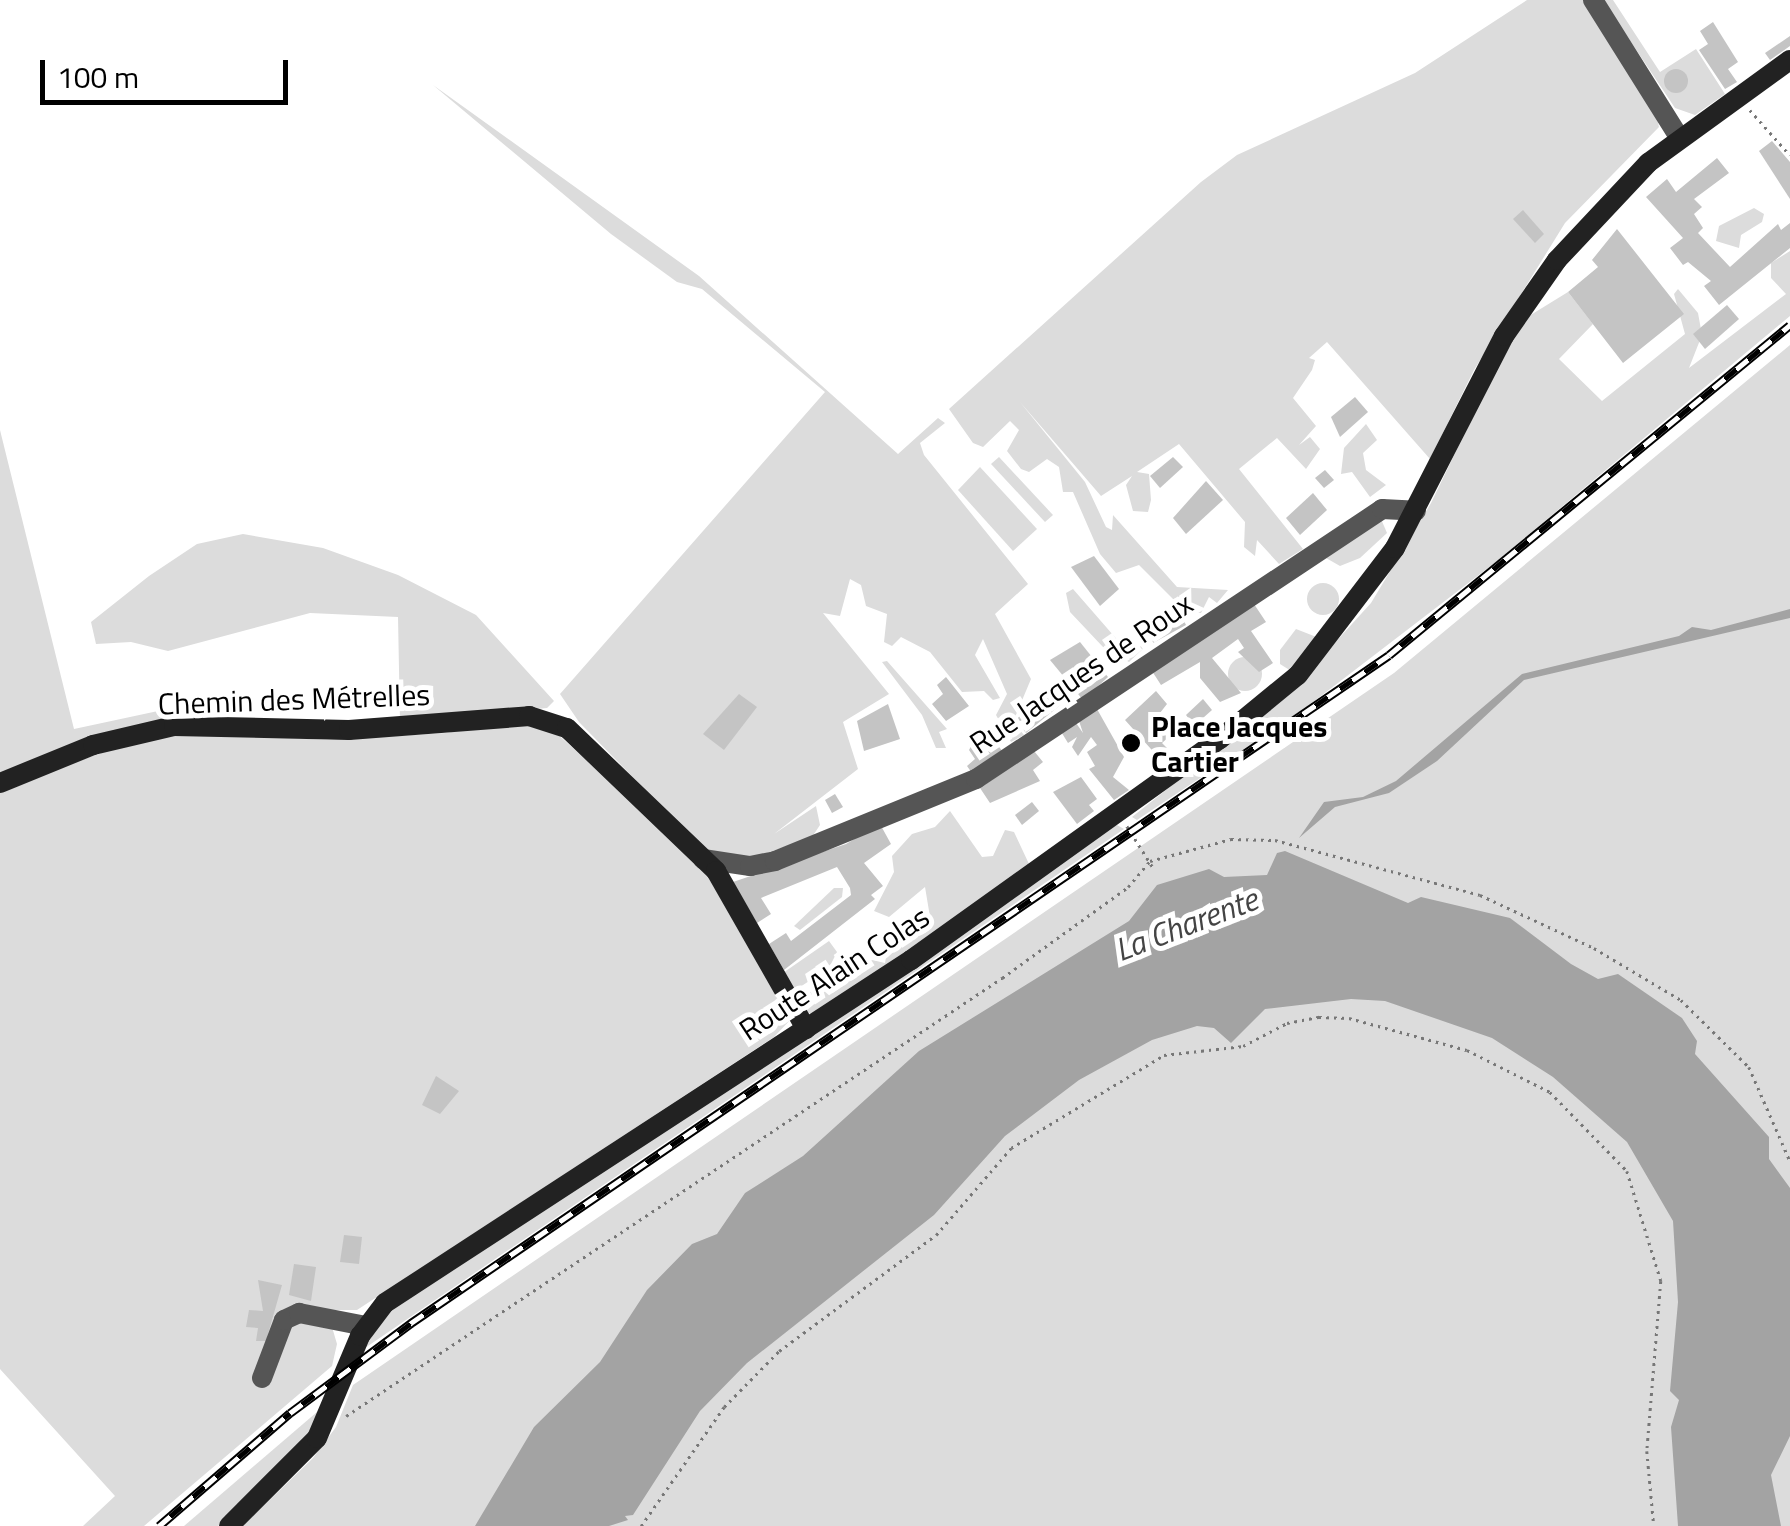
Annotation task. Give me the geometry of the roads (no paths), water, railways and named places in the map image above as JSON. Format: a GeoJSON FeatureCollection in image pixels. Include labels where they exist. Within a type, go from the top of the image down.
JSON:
{"type":"FeatureCollection","features":[{"type":"Feature","properties":{"kind":"street"},"geometry":{"type":"LineString","coordinates":[[1593,0],[1679,137]]}},
{"type":"Feature","properties":{"kind":"street","name":"Route Alain Colas"},"geometry":{"type":"LineString","coordinates":[[230,1526],[328,1423],[365,1326],[421,1276],[806,1029],[1118,813],[1298,675],[1348,617],[1416,511],[1451,439],[1535,289],[1594,215],[1679,137],[1790,60]]}},
{"type":"Feature","properties":{"kind":"street","name":"Rue Jacques de Roux"},"geometry":{"type":"LineString","coordinates":[[703,858],[750,866],[776,861],[976,779],[1382,509],[1416,511]]}},
{"type":"Feature","properties":{"kind":"street","name":"Chemin des Métrelles"},"geometry":{"type":"LineString","coordinates":[[0,782],[92,745],[174,726],[349,730],[529,716],[567,728],[723,880],[806,1029]]}},
{"type":"Feature","properties":{"kind":"street"},"geometry":{"type":"LineString","coordinates":[[262,1378],[284,1320],[299,1313],[365,1326]]}},
{"type":"Feature","properties":{"kind":"water"},"geometry":{"type":"Polygon","coordinates":[[[1790,609],[1790,618],[1524,680],[1437,761],[1389,793],[1335,807],[1299,838],[1324,802],[1363,797],[1396,781],[1522,674],[1679,636],[1692,627],[1711,630],[1790,609]]]}},
{"type":"Feature","properties":{"kind":"water","name":"La Charente"},"geometry":{"type":"Polygon","coordinates":[[[1285,851],[1408,903],[1421,897],[1510,918],[1571,964],[1598,979],[1618,974],[1682,1018],[1697,1041],[1695,1054],[1769,1137],[1769,1159],[1790,1188],[1790,1436],[1771,1475],[1781,1526],[1678,1526],[1671,1427],[1679,1400],[1670,1391],[1678,1302],[1673,1221],[1627,1142],[1553,1077],[1492,1038],[1385,1001],[1351,999],[1265,1009],[1231,1043],[1214,1028],[1197,1026],[1152,1040],[1079,1080],[1005,1136],[934,1215],[747,1363],[700,1411],[633,1515],[625,1516],[628,1520],[609,1526],[475,1526],[534,1427],[600,1362],[647,1290],[692,1244],[717,1234],[745,1193],[803,1156],[919,1051],[1129,921],[1157,885],[1209,869],[1224,877],[1267,875],[1277,853],[1285,851]]]}},
{"type":"Feature","properties":{"kind":"railway"},"geometry":{"type":"LineString","coordinates":[[159,1526],[290,1413],[411,1323],[1389,655],[1790,325]]}},
{"type":"Feature","properties":{"kind":"place","name":"Place Jacques Cartier"},"geometry":{"type":"Point","coordinates":[1131,743]}}]}
